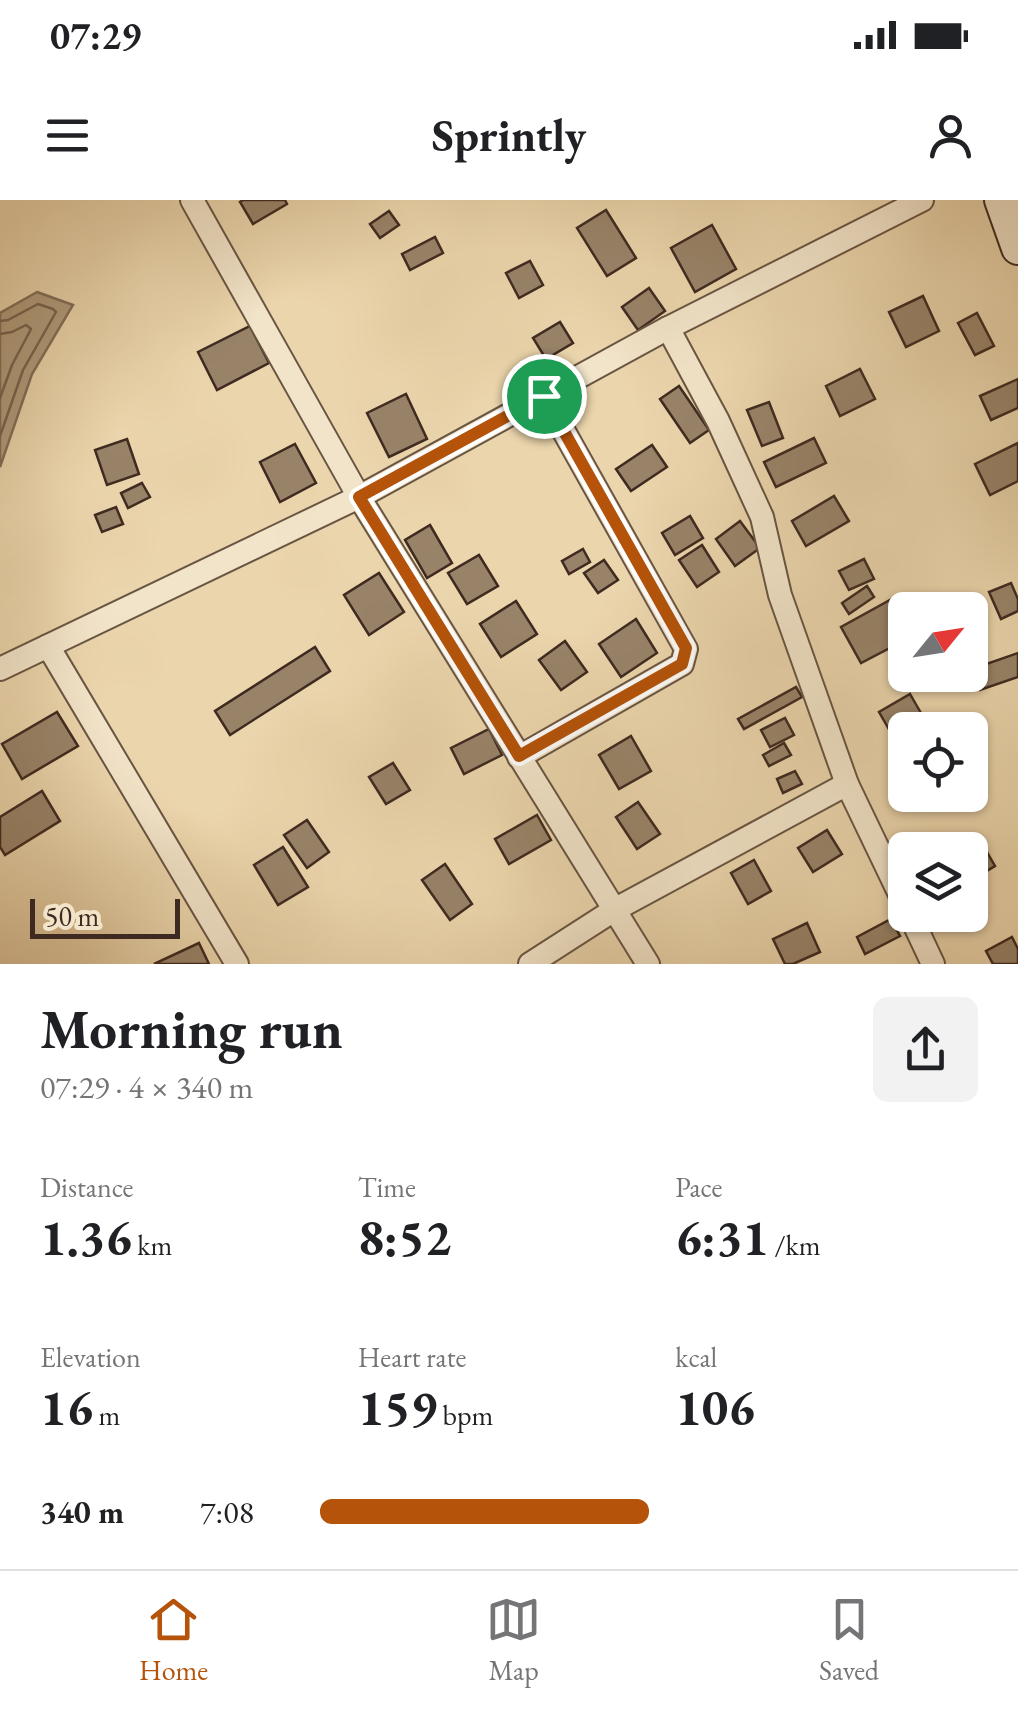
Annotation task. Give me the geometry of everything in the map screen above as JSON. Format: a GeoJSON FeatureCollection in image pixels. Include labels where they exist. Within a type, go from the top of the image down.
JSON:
{"type":"FeatureCollection","features":[{"type":"Feature","properties":{"kind":"main road"},"geometry":{"type":"LineString","coordinates":[[1002,200],[1018,248]]}},
{"type":"Feature","properties":{"kind":"street"},"geometry":{"type":"LineString","coordinates":[[0,669],[359,497],[668,328],[922,200]]}},
{"type":"Feature","properties":{"kind":"street"},"geometry":{"type":"LineString","coordinates":[[202,205],[359,497],[648,964]]}},
{"type":"Feature","properties":{"kind":"street"},"geometry":{"type":"LineString","coordinates":[[668,328],[718,421],[762,517],[780,595],[847,784],[888,870]]}},
{"type":"Feature","properties":{"kind":"street"},"geometry":{"type":"LineString","coordinates":[[519,756],[682,664],[686,648],[544,396]]}},
{"type":"Feature","properties":{"kind":"street"},"geometry":{"type":"LineString","coordinates":[[48,646],[237,964]]}},
{"type":"Feature","properties":{"kind":"street"},"geometry":{"type":"LineString","coordinates":[[530,964],[614,910],[847,784]]}},
{"type":"Feature","properties":{"kind":"street"},"geometry":{"type":"LineString","coordinates":[[918,932],[933,964]]}},
{"type":"Feature","properties":{"kind":"water"},"geometry":{"type":"Polygon","coordinates":[[[37,292],[73,305],[32,374],[0,467],[0,313],[37,292]]]}},
{"type":"Feature","properties":{"kind":"building"},"geometry":{"type":"Polygon","coordinates":[[[285,200],[287,204],[253,224],[240,202],[285,200]]]}},
{"type":"Feature","properties":{"kind":"building"},"geometry":{"type":"Polygon","coordinates":[[[606,210],[636,258],[607,276],[577,228],[606,210]]]}},
{"type":"Feature","properties":{"kind":"building"},"geometry":{"type":"Polygon","coordinates":[[[389,211],[399,225],[380,238],[370,224],[389,211]]]}},
{"type":"Feature","properties":{"kind":"building"},"geometry":{"type":"Polygon","coordinates":[[[712,225],[736,269],[695,292],[671,248],[712,225]]]}},
{"type":"Feature","properties":{"kind":"building"},"geometry":{"type":"Polygon","coordinates":[[[435,237],[443,253],[410,270],[402,254],[435,237]]]}},
{"type":"Feature","properties":{"kind":"building"},"geometry":{"type":"Polygon","coordinates":[[[530,261],[543,285],[519,298],[506,273],[530,261]]]}},
{"type":"Feature","properties":{"kind":"building"},"geometry":{"type":"Polygon","coordinates":[[[649,288],[665,311],[638,330],[622,307],[649,288]]]}},
{"type":"Feature","properties":{"kind":"building"},"geometry":{"type":"Polygon","coordinates":[[[923,296],[939,331],[906,347],[889,312],[923,296]]]}},
{"type":"Feature","properties":{"kind":"building"},"geometry":{"type":"Polygon","coordinates":[[[977,313],[994,346],[975,355],[958,323],[977,313]]]}},
{"type":"Feature","properties":{"kind":"building"},"geometry":{"type":"Polygon","coordinates":[[[560,322],[573,343],[546,359],[533,338],[560,322]]]}},
{"type":"Feature","properties":{"kind":"building"},"geometry":{"type":"Polygon","coordinates":[[[250,326],[269,363],[217,390],[198,352],[250,326]]]}},
{"type":"Feature","properties":{"kind":"building"},"geometry":{"type":"Polygon","coordinates":[[[860,369],[875,399],[840,416],[826,386],[860,369]]]}},
{"type":"Feature","properties":{"kind":"building"},"geometry":{"type":"Polygon","coordinates":[[[1018,379],[1018,408],[991,420],[980,396],[1018,379]]]}},
{"type":"Feature","properties":{"kind":"building"},"geometry":{"type":"Polygon","coordinates":[[[679,386],[709,430],[690,443],[660,399],[679,386]]]}},
{"type":"Feature","properties":{"kind":"building"},"geometry":{"type":"Polygon","coordinates":[[[406,394],[427,439],[389,457],[367,413],[406,394]]]}},
{"type":"Feature","properties":{"kind":"building"},"geometry":{"type":"Polygon","coordinates":[[[769,402],[783,438],[762,446],[747,410],[769,402]]]}},
{"type":"Feature","properties":{"kind":"building"},"geometry":{"type":"Polygon","coordinates":[[[814,438],[826,463],[776,487],[764,462],[814,438]]]}},
{"type":"Feature","properties":{"kind":"building"},"geometry":{"type":"Polygon","coordinates":[[[127,439],[139,474],[107,485],[95,450],[127,439]]]}},
{"type":"Feature","properties":{"kind":"building"},"geometry":{"type":"Polygon","coordinates":[[[1018,443],[1018,481],[990,495],[975,464],[1018,443]]]}},
{"type":"Feature","properties":{"kind":"building"},"geometry":{"type":"Polygon","coordinates":[[[295,444],[316,483],[280,502],[260,462],[295,444]]]}},
{"type":"Feature","properties":{"kind":"building"},"geometry":{"type":"Polygon","coordinates":[[[652,445],[667,467],[631,491],[616,469],[652,445]]]}},
{"type":"Feature","properties":{"kind":"building"},"geometry":{"type":"Polygon","coordinates":[[[142,483],[150,497],[128,508],[121,493],[142,483]]]}},
{"type":"Feature","properties":{"kind":"building"},"geometry":{"type":"Polygon","coordinates":[[[834,496],[849,521],[806,546],[792,521],[834,496]]]}},
{"type":"Feature","properties":{"kind":"building"},"geometry":{"type":"Polygon","coordinates":[[[116,507],[123,524],[102,532],[95,515],[116,507]]]}},
{"type":"Feature","properties":{"kind":"building"},"geometry":{"type":"Polygon","coordinates":[[[690,516],[703,538],[675,555],[662,533],[690,516]]]}},
{"type":"Feature","properties":{"kind":"building"},"geometry":{"type":"Polygon","coordinates":[[[740,521],[760,548],[735,566],[716,539],[740,521]]]}},
{"type":"Feature","properties":{"kind":"building"},"geometry":{"type":"Polygon","coordinates":[[[430,525],[452,563],[427,578],[405,540],[430,525]]]}},
{"type":"Feature","properties":{"kind":"building"},"geometry":{"type":"Polygon","coordinates":[[[702,545],[719,572],[697,587],[679,560],[702,545]]]}},
{"type":"Feature","properties":{"kind":"building"},"geometry":{"type":"Polygon","coordinates":[[[583,549],[590,562],[569,574],[562,561],[583,549]]]}},
{"type":"Feature","properties":{"kind":"building"},"geometry":{"type":"Polygon","coordinates":[[[479,555],[498,586],[467,604],[448,573],[479,555]]]}},
{"type":"Feature","properties":{"kind":"building"},"geometry":{"type":"Polygon","coordinates":[[[864,559],[874,579],[849,590],[839,571],[864,559]]]}},
{"type":"Feature","properties":{"kind":"building"},"geometry":{"type":"Polygon","coordinates":[[[604,560],[618,580],[598,593],[584,573],[604,560]]]}},
{"type":"Feature","properties":{"kind":"building"},"geometry":{"type":"Polygon","coordinates":[[[379,573],[404,612],[369,635],[344,595],[379,573]]]}},
{"type":"Feature","properties":{"kind":"building"},"geometry":{"type":"Polygon","coordinates":[[[1011,583],[1018,611],[1001,619],[989,592],[1011,583]]]}},
{"type":"Feature","properties":{"kind":"building"},"geometry":{"type":"Polygon","coordinates":[[[867,586],[874,597],[849,614],[842,603],[867,586]]]}},
{"type":"Feature","properties":{"kind":"building"},"geometry":{"type":"Polygon","coordinates":[[[516,601],[537,634],[501,657],[480,624],[516,601]]]}},
{"type":"Feature","properties":{"kind":"building"},"geometry":{"type":"Polygon","coordinates":[[[888,601],[888,649],[861,663],[841,627],[888,601]]]}},
{"type":"Feature","properties":{"kind":"building"},"geometry":{"type":"Polygon","coordinates":[[[636,619],[657,653],[621,677],[599,644],[636,619]]]}},
{"type":"Feature","properties":{"kind":"building"},"geometry":{"type":"Polygon","coordinates":[[[565,641],[587,672],[561,690],[539,660],[565,641]]]}},
{"type":"Feature","properties":{"kind":"building"},"geometry":{"type":"Polygon","coordinates":[[[315,647],[330,671],[230,735],[215,711],[315,647]]]}},
{"type":"Feature","properties":{"kind":"building"},"geometry":{"type":"Polygon","coordinates":[[[1018,653],[1018,677],[988,687],[988,663],[1018,653]]]}},
{"type":"Feature","properties":{"kind":"building"},"geometry":{"type":"Polygon","coordinates":[[[796,687],[802,697],[744,729],[738,719],[796,687]]]}},
{"type":"Feature","properties":{"kind":"building"},"geometry":{"type":"Polygon","coordinates":[[[910,694],[920,712],[888,712],[888,728],[879,712],[910,694]]]}},
{"type":"Feature","properties":{"kind":"building"},"geometry":{"type":"Polygon","coordinates":[[[57,712],[78,746],[22,779],[2,744],[57,712]]]}},
{"type":"Feature","properties":{"kind":"building"},"geometry":{"type":"Polygon","coordinates":[[[785,718],[794,735],[770,747],[761,730],[785,718]]]}},
{"type":"Feature","properties":{"kind":"building"},"geometry":{"type":"Polygon","coordinates":[[[489,729],[502,755],[464,774],[451,748],[489,729]]]}},
{"type":"Feature","properties":{"kind":"building"},"geometry":{"type":"Polygon","coordinates":[[[631,736],[651,771],[619,789],[599,755],[631,736]]]}},
{"type":"Feature","properties":{"kind":"building"},"geometry":{"type":"Polygon","coordinates":[[[784,743],[791,755],[769,766],[763,755],[784,743]]]}},
{"type":"Feature","properties":{"kind":"building"},"geometry":{"type":"Polygon","coordinates":[[[393,763],[410,790],[386,804],[369,777],[393,763]]]}},
{"type":"Feature","properties":{"kind":"building"},"geometry":{"type":"Polygon","coordinates":[[[795,771],[802,784],[783,793],[777,779],[795,771]]]}},
{"type":"Feature","properties":{"kind":"building"},"geometry":{"type":"Polygon","coordinates":[[[42,791],[60,821],[5,855],[0,847],[0,817],[42,791]]]}},
{"type":"Feature","properties":{"kind":"building"},"geometry":{"type":"Polygon","coordinates":[[[638,802],[660,834],[637,849],[616,817],[638,802]]]}},
{"type":"Feature","properties":{"kind":"building"},"geometry":{"type":"Polygon","coordinates":[[[537,815],[551,840],[509,864],[495,839],[537,815]]]}},
{"type":"Feature","properties":{"kind":"building"},"geometry":{"type":"Polygon","coordinates":[[[307,820],[329,852],[307,868],[284,835],[307,820]]]}},
{"type":"Feature","properties":{"kind":"building"},"geometry":{"type":"Polygon","coordinates":[[[827,830],[842,854],[813,872],[798,848],[827,830]]]}},
{"type":"Feature","properties":{"kind":"building"},"geometry":{"type":"Polygon","coordinates":[[[283,847],[308,887],[278,905],[254,865],[283,847]]]}},
{"type":"Feature","properties":{"kind":"building"},"geometry":{"type":"Polygon","coordinates":[[[754,860],[771,891],[748,904],[731,873],[754,860]]]}},
{"type":"Feature","properties":{"kind":"building"},"geometry":{"type":"Polygon","coordinates":[[[445,864],[472,904],[450,920],[422,880],[445,864]]]}},
{"type":"Feature","properties":{"kind":"building"},"geometry":{"type":"Polygon","coordinates":[[[888,921],[888,932],[898,932],[900,936],[865,954],[857,937],[888,921]]]}},
{"type":"Feature","properties":{"kind":"building"},"geometry":{"type":"Polygon","coordinates":[[[807,923],[820,952],[785,964],[773,939],[807,923]]]}},
{"type":"Feature","properties":{"kind":"building"},"geometry":{"type":"Polygon","coordinates":[[[1012,937],[1018,949],[1018,964],[993,964],[986,951],[1012,937]]]}},
{"type":"Feature","properties":{"kind":"building"},"geometry":{"type":"Polygon","coordinates":[[[199,943],[209,964],[154,964],[199,943]]]}},
{"type":"Feature","properties":{"kind":"route"},"geometry":{"type":"LineString","coordinates":[[544,396],[686,648],[682,664],[519,756],[359,497],[544,396]]}}]}
